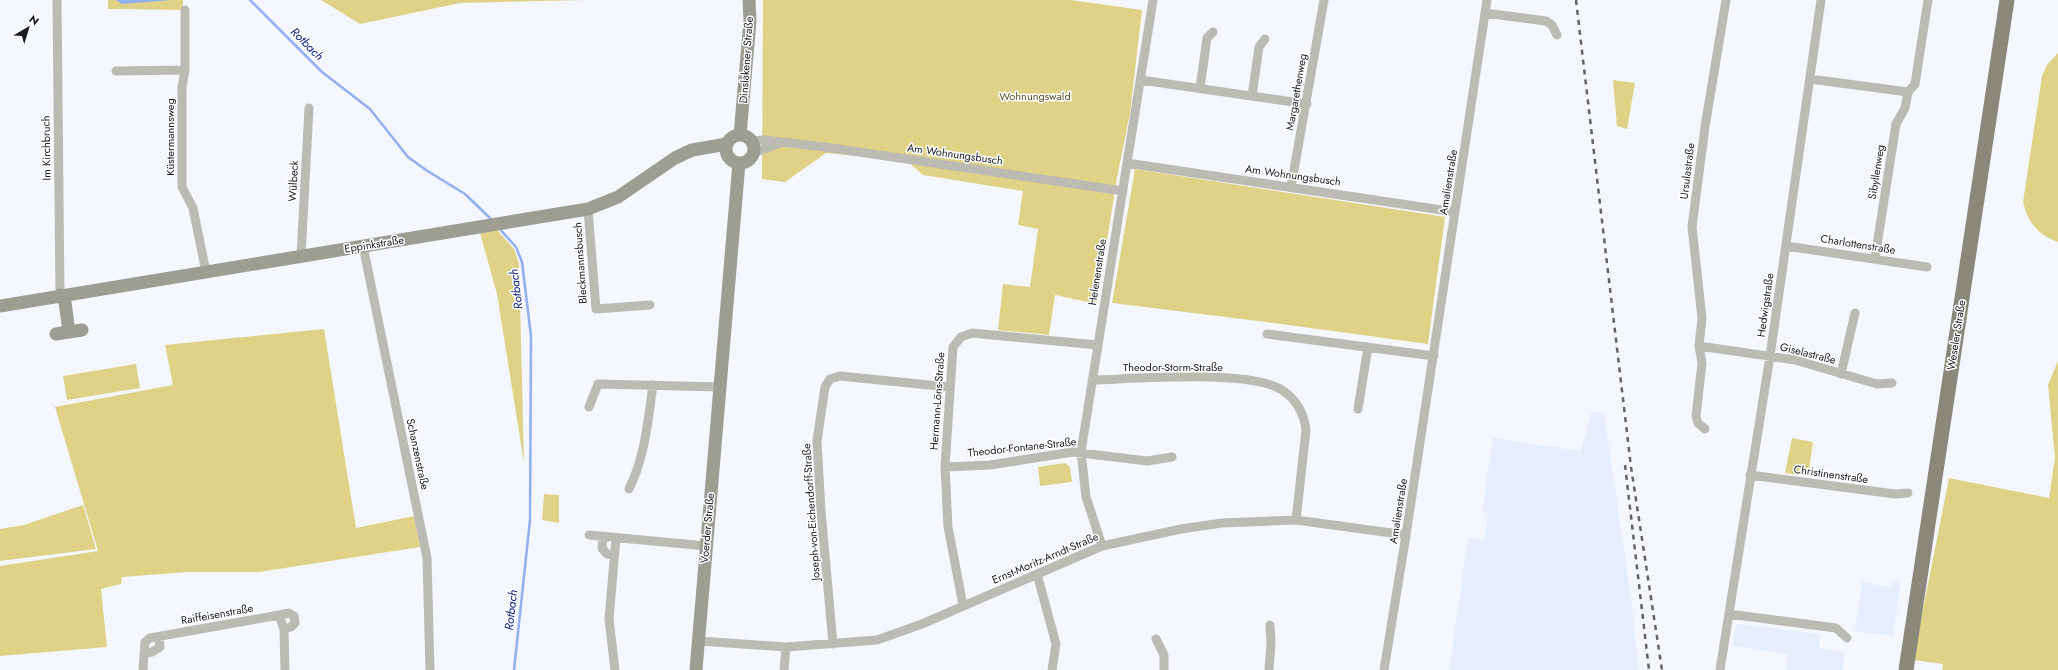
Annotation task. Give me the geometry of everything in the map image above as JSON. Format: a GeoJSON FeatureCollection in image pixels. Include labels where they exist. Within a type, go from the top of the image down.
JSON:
{"type":"FeatureCollection","features":[{"type":"Feature","properties":{"kind":"main road","name":"Weseler Straße"},"geometry":{"type":"LineString","coordinates":[[1906,670],[2007,0]]}},
{"type":"Feature","properties":{"kind":"street","name":"Im Kirchbruch"},"geometry":{"type":"LineString","coordinates":[[57,0],[60,295]]}},
{"type":"Feature","properties":{"kind":"street","name":"Dinslakener Straße"},"geometry":{"type":"LineString","coordinates":[[740,135],[750,0]]}},
{"type":"Feature","properties":{"kind":"street","name":"Helenenstraße"},"geometry":{"type":"LineString","coordinates":[[1102,546],[1086,497],[1081,452],[1153,0]]}},
{"type":"Feature","properties":{"kind":"street","name":"Margarethenweg"},"geometry":{"type":"LineString","coordinates":[[1291,188],[1307,104],[1324,0]]}},
{"type":"Feature","properties":{"kind":"street","name":"Amalienstraße"},"geometry":{"type":"LineString","coordinates":[[1384,670],[1434,356],[1487,0]]}},
{"type":"Feature","properties":{"kind":"street","name":"Ursulastraße"},"geometry":{"type":"LineString","coordinates":[[1705,429],[1698,423],[1696,416],[1702,363],[1699,346],[1702,318],[1692,227],[1705,127],[1726,0]]}},
{"type":"Feature","properties":{"kind":"street","name":"Hedwigstraße"},"geometry":{"type":"LineString","coordinates":[[1720,670],[1770,356],[1821,0]]}},
{"type":"Feature","properties":{"kind":"street","name":"Sibyllenweg"},"geometry":{"type":"LineString","coordinates":[[1875,258],[1896,124],[1905,108],[1908,92],[1915,84],[1928,0]]}},
{"type":"Feature","properties":{"kind":"street","name":"Küstermannsweg"},"geometry":{"type":"LineString","coordinates":[[185,10],[184,70],[182,87],[182,187],[193,208],[206,272]]}},
{"type":"Feature","properties":{"kind":"street"},"geometry":{"type":"LineString","coordinates":[[1485,13],[1546,21],[1552,25],[1557,35]]}},
{"type":"Feature","properties":{"kind":"street"},"geometry":{"type":"LineString","coordinates":[[1200,88],[1207,38],[1213,32]]}},
{"type":"Feature","properties":{"kind":"street"},"geometry":{"type":"LineString","coordinates":[[1252,96],[1259,47],[1265,39]]}},
{"type":"Feature","properties":{"kind":"street"},"geometry":{"type":"LineString","coordinates":[[116,71],[184,70]]}},
{"type":"Feature","properties":{"kind":"street"},"geometry":{"type":"LineString","coordinates":[[1810,79],[1908,92]]}},
{"type":"Feature","properties":{"kind":"street"},"geometry":{"type":"LineString","coordinates":[[1141,80],[1307,104]]}},
{"type":"Feature","properties":{"kind":"street","name":"Wülbeck"},"geometry":{"type":"LineString","coordinates":[[301,256],[309,108]]}},
{"type":"Feature","properties":{"kind":"street"},"geometry":{"type":"LineString","coordinates":[[740,135],[747,136],[753,147],[748,160],[739,163],[732,160],[727,149],[732,137],[740,135]]}},
{"type":"Feature","properties":{"kind":"street","name":"Am Wohnungsbusch"},"geometry":{"type":"LineString","coordinates":[[753,147],[783,142],[1123,191]]}},
{"type":"Feature","properties":{"kind":"street","name":"Eppinkstraße"},"geometry":{"type":"LineString","coordinates":[[0,306],[60,295],[153,282],[162,278],[588,209],[618,196],[675,158],[692,150],[727,149]]}},
{"type":"Feature","properties":{"kind":"street","name":"Voerder Straße"},"geometry":{"type":"LineString","coordinates":[[696,670],[739,163]]}},
{"type":"Feature","properties":{"kind":"street","name":"Am Wohnungsbusch"},"geometry":{"type":"LineString","coordinates":[[1128,163],[1455,212]]}},
{"type":"Feature","properties":{"kind":"street","name":"Bleckmannsbusch"},"geometry":{"type":"LineString","coordinates":[[588,209],[596,309],[650,305]]}},
{"type":"Feature","properties":{"kind":"street","name":"Schanzenstraße"},"geometry":{"type":"LineString","coordinates":[[363,246],[426,551],[430,670]]}},
{"type":"Feature","properties":{"kind":"street","name":"Charlottenstraße"},"geometry":{"type":"LineString","coordinates":[[1786,246],[1875,258],[1927,267]]}},
{"type":"Feature","properties":{"kind":"street"},"geometry":{"type":"LineString","coordinates":[[56,334],[75,331],[65,302],[60,295]]}},
{"type":"Feature","properties":{"kind":"street","name":"Giselastraße"},"geometry":{"type":"LineString","coordinates":[[1841,374],[1855,313]]}},
{"type":"Feature","properties":{"kind":"street","name":"Hermann-Löns-Straße"},"geometry":{"type":"LineString","coordinates":[[963,605],[948,527],[945,467],[949,387],[953,347],[961,337],[972,333],[1098,345]]}},
{"type":"Feature","properties":{"kind":"street"},"geometry":{"type":"LineString","coordinates":[[1267,334],[1434,356]]}},
{"type":"Feature","properties":{"kind":"street"},"geometry":{"type":"LineString","coordinates":[[1699,346],[1770,356]]}},
{"type":"Feature","properties":{"kind":"street"},"geometry":{"type":"LineString","coordinates":[[1358,409],[1368,347]]}},
{"type":"Feature","properties":{"kind":"street","name":"Giselastraße"},"geometry":{"type":"LineString","coordinates":[[1770,356],[1802,361],[1877,384],[1892,383]]}},
{"type":"Feature","properties":{"kind":"street","name":"Joseph-von-Eichendorff-Straße"},"geometry":{"type":"LineString","coordinates":[[833,644],[821,511],[817,441],[826,387],[830,379],[840,376],[949,387]]}},
{"type":"Feature","properties":{"kind":"street","name":"Theodor-Storm-Straße"},"geometry":{"type":"LineString","coordinates":[[1092,380],[1215,377],[1261,383],[1281,389],[1300,406],[1305,420],[1306,430],[1296,520]]}},
{"type":"Feature","properties":{"kind":"street"},"geometry":{"type":"LineString","coordinates":[[589,408],[598,384],[720,387]]}},
{"type":"Feature","properties":{"kind":"street"},"geometry":{"type":"LineString","coordinates":[[629,489],[635,476],[647,434],[653,385]]}},
{"type":"Feature","properties":{"kind":"street","name":"Theodor-Fontane-Straße"},"geometry":{"type":"LineString","coordinates":[[945,467],[990,465],[1081,452],[1147,461],[1172,457]]}},
{"type":"Feature","properties":{"kind":"street","name":"Christinenstraße"},"geometry":{"type":"LineString","coordinates":[[1750,475],[1895,494],[1908,493]]}},
{"type":"Feature","properties":{"kind":"street","name":"Ernst-Moritz-Arndt-Straße"},"geometry":{"type":"LineString","coordinates":[[699,641],[786,647],[877,640],[922,624],[1102,546],[1181,529],[1222,523],[1296,520],[1406,535]]}},
{"type":"Feature","properties":{"kind":"street"},"geometry":{"type":"LineString","coordinates":[[589,535],[706,546]]}},
{"type":"Feature","properties":{"kind":"street"},"geometry":{"type":"LineString","coordinates":[[603,537],[602,548],[607,554],[614,555]]}},
{"type":"Feature","properties":{"kind":"street"},"geometry":{"type":"LineString","coordinates":[[615,670],[609,619],[616,538]]}},
{"type":"Feature","properties":{"kind":"street"},"geometry":{"type":"LineString","coordinates":[[1037,574],[1056,644],[1052,670]]}},
{"type":"Feature","properties":{"kind":"street","name":"Raiffeisenstraße"},"geometry":{"type":"LineString","coordinates":[[143,670],[145,653],[152,652],[160,647],[159,637],[279,616],[288,613],[295,618],[293,626],[284,629]]}},
{"type":"Feature","properties":{"kind":"street"},"geometry":{"type":"LineString","coordinates":[[1729,614],[1836,628],[1847,638]]}},
{"type":"Feature","properties":{"kind":"street"},"geometry":{"type":"LineString","coordinates":[[279,616],[284,629],[285,670]]}},
{"type":"Feature","properties":{"kind":"street"},"geometry":{"type":"LineString","coordinates":[[1269,670],[1271,643],[1270,625]]}},
{"type":"Feature","properties":{"kind":"street"},"geometry":{"type":"LineString","coordinates":[[1156,639],[1164,655],[1164,670]]}},
{"type":"Feature","properties":{"kind":"street"},"geometry":{"type":"LineString","coordinates":[[784,670],[786,647]]}},
{"type":"Feature","properties":{"kind":"shaded area"},"geometry":{"type":"Polygon","coordinates":[[[1592,411],[1604,413],[1630,590],[1639,670],[1449,670],[1468,538],[1484,540],[1488,513],[1482,512],[1493,438],[1581,451],[1592,411]]]}},
{"type":"Feature","properties":{"kind":"shaded area"},"geometry":{"type":"Polygon","coordinates":[[[1892,580],[1901,581],[1893,636],[1855,631],[1862,582],[1890,587],[1892,580]]]}},
{"type":"Feature","properties":{"kind":"shaded area"},"geometry":{"type":"Polygon","coordinates":[[[1739,624],[1820,634],[1819,648],[1845,652],[1843,670],[1786,670],[1788,654],[1732,646],[1736,626],[1739,624]]]}},
{"type":"Feature","properties":{"kind":"green space"},"geometry":{"type":"Polygon","coordinates":[[[108,0],[183,0],[183,10],[108,9],[108,0]]]}},
{"type":"Feature","properties":{"kind":"green space"},"geometry":{"type":"Polygon","coordinates":[[[321,0],[586,0],[460,3],[360,24],[321,0]]]}},
{"type":"Feature","properties":{"kind":"green space","name":"Wohnungswald"},"geometry":{"type":"Polygon","coordinates":[[[763,0],[1071,0],[1142,10],[1130,113],[1117,178],[1097,304],[1055,295],[1049,335],[998,330],[1003,284],[1030,287],[1038,229],[1018,225],[1023,191],[923,175],[907,161],[826,153],[785,182],[762,179],[763,0]]]}},
{"type":"Feature","properties":{"kind":"green space"},"geometry":{"type":"Polygon","coordinates":[[[2058,53],[2058,242],[2039,232],[2031,222],[2023,202],[2042,76],[2047,65],[2058,53]]]}},
{"type":"Feature","properties":{"kind":"green space"},"geometry":{"type":"Polygon","coordinates":[[[1613,80],[1635,83],[1627,129],[1617,126],[1613,80]]]}},
{"type":"Feature","properties":{"kind":"green space"},"geometry":{"type":"Polygon","coordinates":[[[1135,169],[1445,217],[1428,344],[1112,303],[1135,169]]]}},
{"type":"Feature","properties":{"kind":"green space"},"geometry":{"type":"Polygon","coordinates":[[[497,230],[514,249],[519,263],[524,463],[497,294],[480,233],[497,230]]]}},
{"type":"Feature","properties":{"kind":"green space"},"geometry":{"type":"Polygon","coordinates":[[[324,329],[356,528],[414,516],[420,547],[259,572],[188,572],[122,577],[121,584],[101,589],[107,647],[0,656],[0,566],[98,551],[55,407],[173,385],[165,345],[324,329]]]}},
{"type":"Feature","properties":{"kind":"green space"},"geometry":{"type":"Polygon","coordinates":[[[2058,361],[2058,670],[1942,670],[1943,664],[1913,660],[1949,478],[2049,498],[2055,458],[2048,385],[2058,361]]]}},
{"type":"Feature","properties":{"kind":"green space"},"geometry":{"type":"Polygon","coordinates":[[[136,364],[140,388],[67,400],[63,376],[136,364]]]}},
{"type":"Feature","properties":{"kind":"green space"},"geometry":{"type":"Polygon","coordinates":[[[1792,438],[1813,442],[1808,476],[1785,473],[1792,438]]]}},
{"type":"Feature","properties":{"kind":"green space"},"geometry":{"type":"Polygon","coordinates":[[[1065,463],[1070,467],[1072,482],[1040,486],[1038,467],[1065,463]]]}},
{"type":"Feature","properties":{"kind":"green space"},"geometry":{"type":"Polygon","coordinates":[[[544,494],[559,495],[559,523],[542,520],[544,494]]]}},
{"type":"Feature","properties":{"kind":"green space"},"geometry":{"type":"Polygon","coordinates":[[[83,505],[96,549],[0,561],[0,529],[24,525],[83,505]]]}},
{"type":"Feature","properties":{"kind":"water"},"geometry":{"type":"Polygon","coordinates":[[[116,0],[172,0],[122,4],[116,0]]]}},
{"type":"Feature","properties":{"kind":"waterway","name":"Rotbach"},"geometry":{"type":"LineString","coordinates":[[250,0],[322,72],[370,109],[408,157],[465,194],[493,221]]}},
{"type":"Feature","properties":{"kind":"waterway","name":"Rotbach"},"geometry":{"type":"LineString","coordinates":[[499,228],[516,247],[522,262],[531,336],[530,520],[514,670]]}},
{"type":"Feature","properties":{"kind":"railway"},"geometry":{"type":"LineString","coordinates":[[1576,0],[1631,467],[1662,670]]}},
{"type":"Feature","properties":{"kind":"railway"},"geometry":{"type":"LineString","coordinates":[[1625,465],[1649,670]]}}]}
